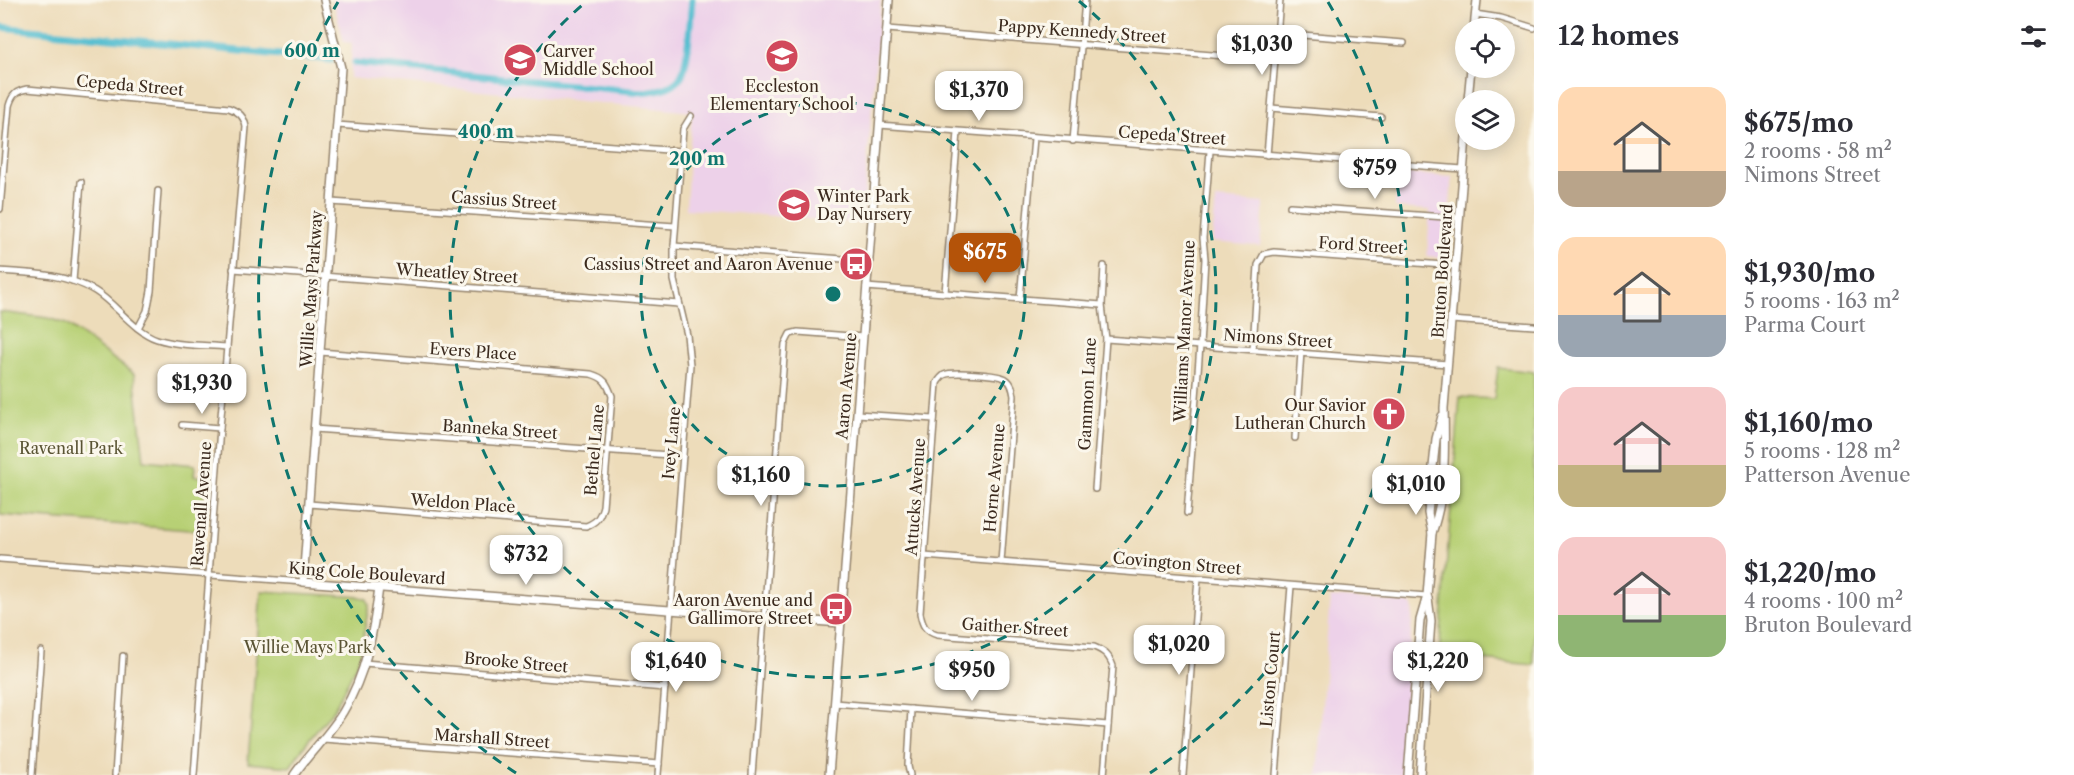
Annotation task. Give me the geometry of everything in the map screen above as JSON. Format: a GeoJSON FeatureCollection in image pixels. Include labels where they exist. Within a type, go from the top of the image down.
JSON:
{"type":"FeatureCollection","features":[{"type":"Feature","properties":{"kind":"street","name":"Willie Mays Parkway"},"geometry":{"type":"LineString","coordinates":[[303,582],[340,60],[324,0]]}},
{"type":"Feature","properties":{"kind":"street","name":"Aaron Avenue"},"geometry":{"type":"LineString","coordinates":[[829,775],[889,0]]}},
{"type":"Feature","properties":{"kind":"street"},"geometry":{"type":"LineString","coordinates":[[1073,141],[1085,0]]}},
{"type":"Feature","properties":{"kind":"street"},"geometry":{"type":"LineString","coordinates":[[1267,155],[1280,0]]}},
{"type":"Feature","properties":{"kind":"street"},"geometry":{"type":"LineString","coordinates":[[1475,18],[1477,0]]}},
{"type":"Feature","properties":{"kind":"street"},"geometry":{"type":"LineString","coordinates":[[1475,14],[1502,18],[1534,28]]}},
{"type":"Feature","properties":{"kind":"street","name":"Pappy Kennedy Street"},"geometry":{"type":"LineString","coordinates":[[887,29],[1275,60]]}},
{"type":"Feature","properties":{"kind":"street"},"geometry":{"type":"LineString","coordinates":[[1277,33],[1404,43]]}},
{"type":"Feature","properties":{"kind":"street","name":"Cepeda Street"},"geometry":{"type":"LineString","coordinates":[[0,208],[9,106],[11,97],[19,90],[229,108],[239,112],[246,127]]}},
{"type":"Feature","properties":{"kind":"street"},"geometry":{"type":"LineString","coordinates":[[1271,108],[1381,117]]}},
{"type":"Feature","properties":{"kind":"street","name":"Ivey Lane"},"geometry":{"type":"LineString","coordinates":[[658,775],[690,364],[687,335],[674,280],[674,246],[683,129],[691,116]]}},
{"type":"Feature","properties":{"kind":"street"},"geometry":{"type":"LineString","coordinates":[[336,125],[681,151]]}},
{"type":"Feature","properties":{"kind":"street","name":"Cepeda Street"},"geometry":{"type":"LineString","coordinates":[[879,125],[1463,169]]}},
{"type":"Feature","properties":{"kind":"street","name":"Ravenall Avenue"},"geometry":{"type":"LineString","coordinates":[[194,775],[220,428],[246,127]]}},
{"type":"Feature","properties":{"kind":"street"},"geometry":{"type":"LineString","coordinates":[[945,293],[958,132]]}},
{"type":"Feature","properties":{"kind":"street"},"geometry":{"type":"LineString","coordinates":[[1020,299],[1034,138]]}},
{"type":"Feature","properties":{"kind":"street","name":"Bruton Boulevard"},"geometry":{"type":"LineString","coordinates":[[1408,775],[1420,620],[1427,596],[1432,533],[1429,506],[1436,439],[1444,408],[1465,150]]}},
{"type":"Feature","properties":{"kind":"street","name":"Williams Manor Avenue"},"geometry":{"type":"LineString","coordinates":[[1186,513],[1200,346],[1205,259],[1203,238],[1210,151]]}},
{"type":"Feature","properties":{"kind":"street"},"geometry":{"type":"LineString","coordinates":[[73,281],[81,182]]}},
{"type":"Feature","properties":{"kind":"street"},"geometry":{"type":"LineString","coordinates":[[138,328],[147,311],[151,291],[158,191]]}},
{"type":"Feature","properties":{"kind":"street","name":"Cassius Street"},"geometry":{"type":"LineString","coordinates":[[331,201],[675,226]]}},
{"type":"Feature","properties":{"kind":"street"},"geometry":{"type":"LineString","coordinates":[[1290,206],[1459,218]]}},
{"type":"Feature","properties":{"kind":"street"},"geometry":{"type":"LineString","coordinates":[[674,246],[869,261]]}},
{"type":"Feature","properties":{"kind":"street","name":"Ford Street"},"geometry":{"type":"LineString","coordinates":[[1253,349],[1258,265],[1264,254],[1274,252],[1456,266]]}},
{"type":"Feature","properties":{"kind":"street","name":"Gammon Lane"},"geometry":{"type":"LineString","coordinates":[[1095,489],[1106,339],[1102,305],[1104,266]]}},
{"type":"Feature","properties":{"kind":"street","name":"Wheatley Street"},"geometry":{"type":"LineString","coordinates":[[233,269],[679,304]]}},
{"type":"Feature","properties":{"kind":"street"},"geometry":{"type":"LineString","coordinates":[[0,271],[42,274],[73,281],[94,291],[138,328],[156,339],[227,347]]}},
{"type":"Feature","properties":{"kind":"street"},"geometry":{"type":"LineString","coordinates":[[866,287],[1102,305]]}},
{"type":"Feature","properties":{"kind":"street"},"geometry":{"type":"LineString","coordinates":[[1451,320],[1534,326]]}},
{"type":"Feature","properties":{"kind":"street"},"geometry":{"type":"LineString","coordinates":[[752,775],[785,344],[790,334],[798,332],[863,337]]}},
{"type":"Feature","properties":{"kind":"street","name":"Nimons Street"},"geometry":{"type":"LineString","coordinates":[[1106,339],[1448,364]]}},
{"type":"Feature","properties":{"kind":"street","name":"Evers Place"},"geometry":{"type":"LineString","coordinates":[[320,352],[591,374],[602,377],[612,396]]}},
{"type":"Feature","properties":{"kind":"street"},"geometry":{"type":"LineString","coordinates":[[1295,438],[1301,352]]}},
{"type":"Feature","properties":{"kind":"street","name":"Attucks Avenue"},"geometry":{"type":"LineString","coordinates":[[920,613],[937,383],[944,375],[954,373],[999,376],[1007,379],[1014,396]]}},
{"type":"Feature","properties":{"kind":"street","name":"Bethel Lane"},"geometry":{"type":"LineString","coordinates":[[603,506],[612,396]]}},
{"type":"Feature","properties":{"kind":"street","name":"Horne Avenue"},"geometry":{"type":"LineString","coordinates":[[1001,562],[1014,396]]}},
{"type":"Feature","properties":{"kind":"street"},"geometry":{"type":"LineString","coordinates":[[857,414],[934,419]]}},
{"type":"Feature","properties":{"kind":"street"},"geometry":{"type":"LineString","coordinates":[[182,425],[220,428]]}},
{"type":"Feature","properties":{"kind":"street","name":"Banneka Street"},"geometry":{"type":"LineString","coordinates":[[314,429],[683,456]]}},
{"type":"Feature","properties":{"kind":"street","name":"Weldon Place"},"geometry":{"type":"LineString","coordinates":[[309,504],[586,526],[595,523],[600,517],[603,506]]}},
{"type":"Feature","properties":{"kind":"street","name":"Covington Street"},"geometry":{"type":"LineString","coordinates":[[924,556],[1427,596]]}},
{"type":"Feature","properties":{"kind":"street","name":"King Cole Boulevard"},"geometry":{"type":"LineString","coordinates":[[0,559],[840,623]]}},
{"type":"Feature","properties":{"kind":"street"},"geometry":{"type":"LineString","coordinates":[[1183,775],[1198,578]]}},
{"type":"Feature","properties":{"kind":"street","name":"Liston Court"},"geometry":{"type":"LineString","coordinates":[[1276,775],[1291,586]]}},
{"type":"Feature","properties":{"kind":"street"},"geometry":{"type":"LineString","coordinates":[[294,775],[324,740],[355,689],[375,620],[379,587]]}},
{"type":"Feature","properties":{"kind":"street","name":"Bruton Boulevard"},"geometry":{"type":"LineString","coordinates":[[1420,775],[1431,621],[1427,596]]}},
{"type":"Feature","properties":{"kind":"street","name":"Gaither Street"},"geometry":{"type":"LineString","coordinates":[[920,613],[922,623],[928,632],[937,635],[1094,647],[1102,651],[1110,658],[1113,666],[1108,725]]}},
{"type":"Feature","properties":{"kind":"street"},"geometry":{"type":"LineString","coordinates":[[32,775],[41,651]]}},
{"type":"Feature","properties":{"kind":"street"},"geometry":{"type":"LineString","coordinates":[[115,775],[123,656]]}},
{"type":"Feature","properties":{"kind":"street","name":"Brooke Street"},"geometry":{"type":"LineString","coordinates":[[364,663],[665,688]]}},
{"type":"Feature","properties":{"kind":"street"},"geometry":{"type":"LineString","coordinates":[[1415,683],[1427,684]]}},
{"type":"Feature","properties":{"kind":"street"},"geometry":{"type":"LineString","coordinates":[[834,703],[1108,725],[1104,775]]}},
{"type":"Feature","properties":{"kind":"street"},"geometry":{"type":"LineString","coordinates":[[910,775],[908,766],[911,709]]}},
{"type":"Feature","properties":{"kind":"street","name":"Marshall Street"},"geometry":{"type":"LineString","coordinates":[[324,740],[659,764]]}},
{"type":"Feature","properties":{"kind":"street"},"geometry":{"type":"LineString","coordinates":[[1411,742],[1422,743]]}},
{"type":"Feature","properties":{"kind":"shaded area"},"geometry":{"type":"Polygon","coordinates":[[[333,0],[881,0],[862,223],[686,209],[692,112],[350,78],[352,43],[344,42],[333,0]]]}},
{"type":"Feature","properties":{"kind":"shaded area"},"geometry":{"type":"Polygon","coordinates":[[[1398,173],[1452,177],[1446,258],[1427,256],[1430,210],[1395,208],[1398,173]]]}},
{"type":"Feature","properties":{"kind":"shaded area"},"geometry":{"type":"Polygon","coordinates":[[[1216,199],[1264,203],[1260,246],[1212,242],[1216,199]]]}},
{"type":"Feature","properties":{"kind":"shaded area"},"geometry":{"type":"Polygon","coordinates":[[[1330,597],[1408,603],[1413,606],[1401,775],[1317,775],[1330,597]]]}},
{"type":"Feature","properties":{"kind":"green space","name":"Ravenall Park"},"geometry":{"type":"Polygon","coordinates":[[[0,312],[48,318],[66,324],[134,374],[144,460],[195,465],[194,476],[205,477],[201,531],[0,515],[0,312]]]}},
{"type":"Feature","properties":{"kind":"green space"},"geometry":{"type":"Polygon","coordinates":[[[1498,368],[1534,372],[1534,665],[1439,656],[1460,397],[1494,399],[1498,368]]]}},
{"type":"Feature","properties":{"kind":"green space","name":"Willie Mays Park"},"geometry":{"type":"Polygon","coordinates":[[[261,591],[361,597],[367,599],[369,605],[360,657],[350,678],[334,709],[290,767],[248,763],[261,591]]]}},
{"type":"Feature","properties":{"kind":"waterway"},"geometry":{"type":"LineString","coordinates":[[355,63],[641,92],[657,90],[677,82],[683,72],[692,0]]}},
{"type":"Feature","properties":{"kind":"waterway"},"geometry":{"type":"LineString","coordinates":[[0,27],[331,60]]}},
{"type":"Feature","properties":{"kind":"place","name":"Eccleston Elementary School"},"geometry":{"type":"Point","coordinates":[782,56]}},
{"type":"Feature","properties":{"kind":"place","name":"Carver Middle School"},"geometry":{"type":"Point","coordinates":[520,60]}},
{"type":"Feature","properties":{"kind":"place","name":"Winter Park Day Nursery"},"geometry":{"type":"Point","coordinates":[794,205]}},
{"type":"Feature","properties":{"kind":"place","name":"Cassius Street and Aaron Avenue"},"geometry":{"type":"Point","coordinates":[856,264]}},
{"type":"Feature","properties":{"kind":"place","name":"Our Savior Lutheran Church"},"geometry":{"type":"Point","coordinates":[1389,414]}},
{"type":"Feature","properties":{"kind":"place","name":"Aaron Avenue and Gallimore Street"},"geometry":{"type":"Point","coordinates":[836,609]}}]}
